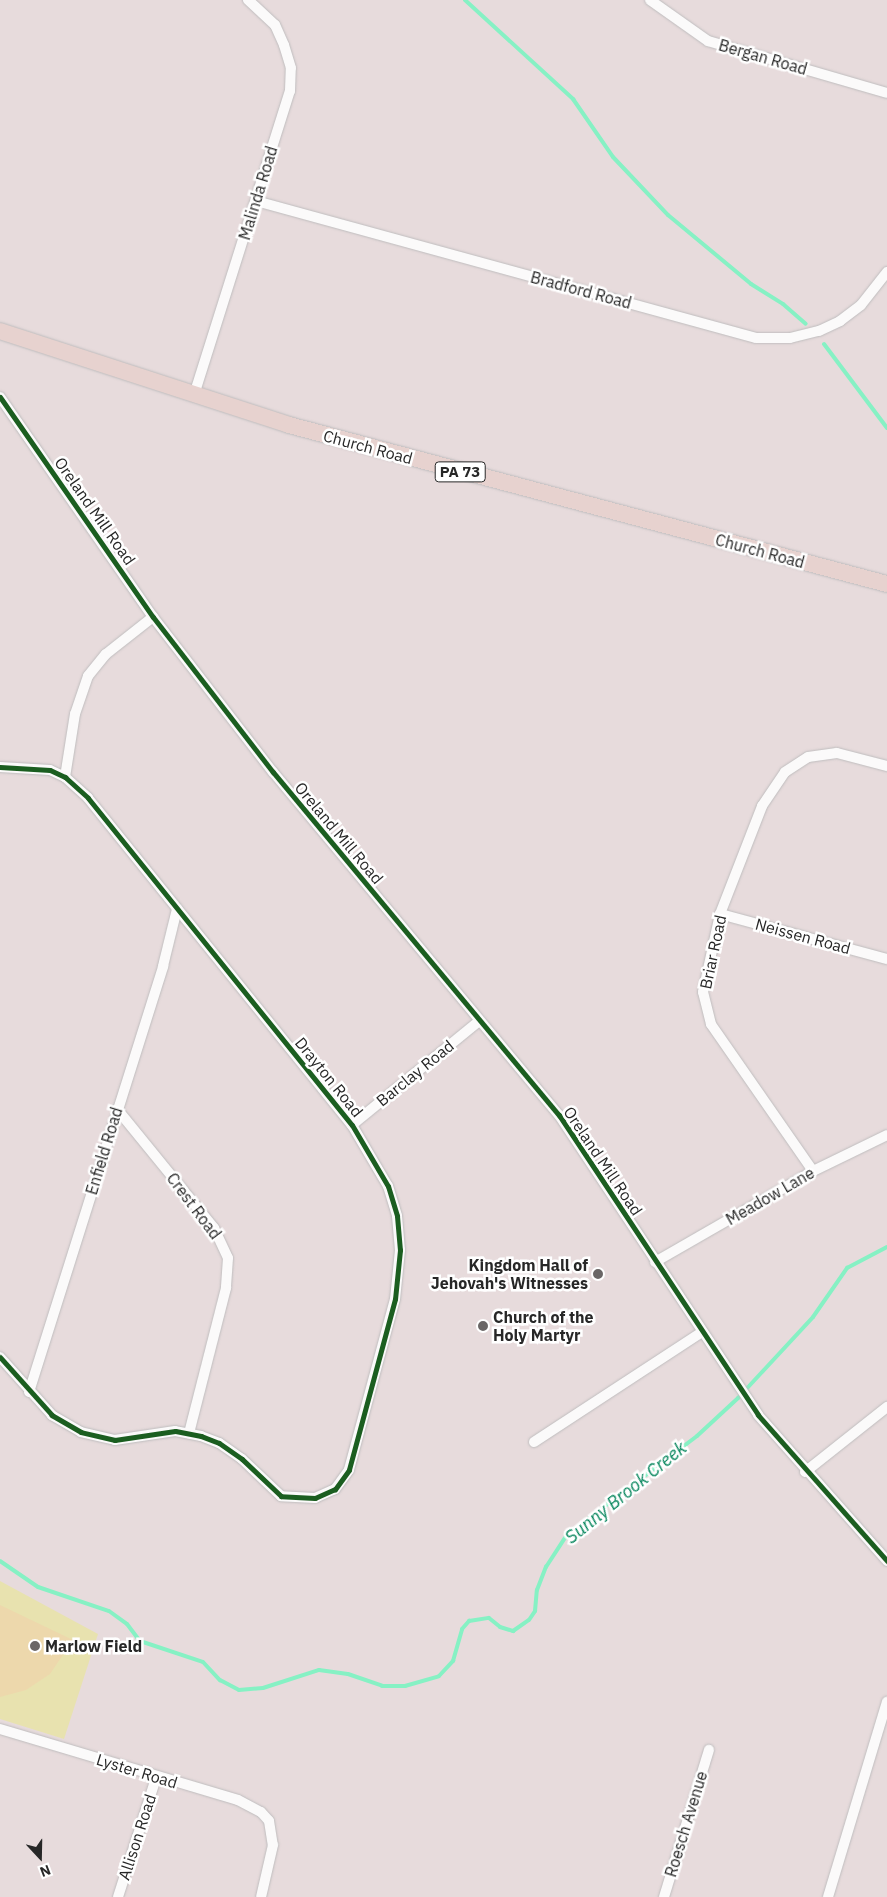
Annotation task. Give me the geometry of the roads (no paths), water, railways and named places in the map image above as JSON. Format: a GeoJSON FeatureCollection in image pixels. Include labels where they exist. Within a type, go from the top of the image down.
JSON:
{"type":"FeatureCollection","features":[{"type":"Feature","properties":{"kind":"main road","name":"Church Road"},"geometry":{"type":"LineString","coordinates":[[0,331],[289,425],[494,482],[887,584]]}},
{"type":"Feature","properties":{"kind":"street","name":"Malinda Road"},"geometry":{"type":"LineString","coordinates":[[194,394],[290,91],[291,68],[274,25],[248,0]]}},
{"type":"Feature","properties":{"kind":"street","name":"Bergan Road"},"geometry":{"type":"LineString","coordinates":[[650,0],[708,41],[887,93]]}},
{"type":"Feature","properties":{"kind":"street","name":"Bradford Road"},"geometry":{"type":"LineString","coordinates":[[256,200],[756,338],[790,338],[819,331],[840,320],[860,305],[887,272]]}},
{"type":"Feature","properties":{"kind":"street","name":"Oreland Mill Road"},"geometry":{"type":"LineString","coordinates":[[0,397],[153,617],[273,772],[478,1022],[558,1115],[748,1400],[805,1472],[887,1561]]}},
{"type":"Feature","properties":{"kind":"street"},"geometry":{"type":"LineString","coordinates":[[65,777],[75,714],[88,676],[106,654],[153,617]]}},
{"type":"Feature","properties":{"kind":"street","name":"Briar Road"},"geometry":{"type":"LineString","coordinates":[[813,1171],[711,1024],[703,992],[720,914],[762,806],[785,772],[808,757],[837,753],[887,766]]}},
{"type":"Feature","properties":{"kind":"street","name":"Drayton Road"},"geometry":{"type":"LineString","coordinates":[[0,768],[41,768],[65,777],[88,798],[352,1125],[374,1158],[394,1201],[399,1232],[399,1272],[395,1299],[349,1470],[328,1493],[309,1500],[281,1496],[227,1448],[189,1433]]}},
{"type":"Feature","properties":{"kind":"street","name":"Enfield Road"},"geometry":{"type":"LineString","coordinates":[[29,1392],[162,966],[177,909]]}},
{"type":"Feature","properties":{"kind":"street","name":"Neissen Road"},"geometry":{"type":"LineString","coordinates":[[720,914],[887,959]]}},
{"type":"Feature","properties":{"kind":"street","name":"Barclay Road"},"geometry":{"type":"LineString","coordinates":[[352,1125],[478,1022]]}},
{"type":"Feature","properties":{"kind":"street","name":"Crest Road"},"geometry":{"type":"LineString","coordinates":[[118,1109],[214,1228],[228,1258],[226,1288],[189,1433]]}},
{"type":"Feature","properties":{"kind":"street","name":"Meadow Lane"},"geometry":{"type":"LineString","coordinates":[[655,1262],[813,1171],[887,1135]]}},
{"type":"Feature","properties":{"kind":"street"},"geometry":{"type":"LineString","coordinates":[[534,1442],[702,1332]]}},
{"type":"Feature","properties":{"kind":"street"},"geometry":{"type":"LineString","coordinates":[[0,1358],[29,1392],[60,1422],[91,1435],[120,1439],[164,1432],[189,1433]]}},
{"type":"Feature","properties":{"kind":"street"},"geometry":{"type":"LineString","coordinates":[[805,1472],[887,1407]]}},
{"type":"Feature","properties":{"kind":"street"},"geometry":{"type":"LineString","coordinates":[[828,1897],[887,1702]]}},
{"type":"Feature","properties":{"kind":"street","name":"Lyster Road"},"geometry":{"type":"LineString","coordinates":[[0,1728],[156,1778],[238,1800],[269,1821],[271,1861],[261,1897]]}},
{"type":"Feature","properties":{"kind":"street","name":"Roesch Avenue"},"geometry":{"type":"LineString","coordinates":[[664,1897],[709,1750]]}},
{"type":"Feature","properties":{"kind":"street","name":"Allison Road"},"geometry":{"type":"LineString","coordinates":[[118,1897],[156,1778]]}},
{"type":"Feature","properties":{"kind":"waterway"},"geometry":{"type":"LineString","coordinates":[[465,0],[573,99],[613,157],[668,215],[751,284],[783,304],[806,324]]}},
{"type":"Feature","properties":{"kind":"waterway"},"geometry":{"type":"LineString","coordinates":[[824,344],[887,428]]}},
{"type":"Feature","properties":{"kind":"waterway","name":"Sunny Brook Creek"},"geometry":{"type":"LineString","coordinates":[[0,1561],[38,1587],[109,1611],[127,1624],[140,1641],[203,1662],[220,1680],[239,1690],[263,1688],[319,1670],[348,1674],[382,1686],[405,1686],[439,1676],[453,1661],[462,1629],[469,1621],[489,1618],[500,1627],[513,1631],[529,1620],[535,1611],[537,1590],[546,1567],[567,1535],[697,1436],[738,1398],[813,1317],[847,1268],[887,1247]]}},
{"type":"Feature","properties":{"kind":"place","name":"Kingdom Hall of Jehovah's Witnesses"},"geometry":{"type":"Point","coordinates":[598,1274]}},
{"type":"Feature","properties":{"kind":"place","name":"Church of the Holy Martyr"},"geometry":{"type":"Point","coordinates":[483,1326]}},
{"type":"Feature","properties":{"kind":"place","name":"Marlow Field"},"geometry":{"type":"Point","coordinates":[35,1646]}}]}
